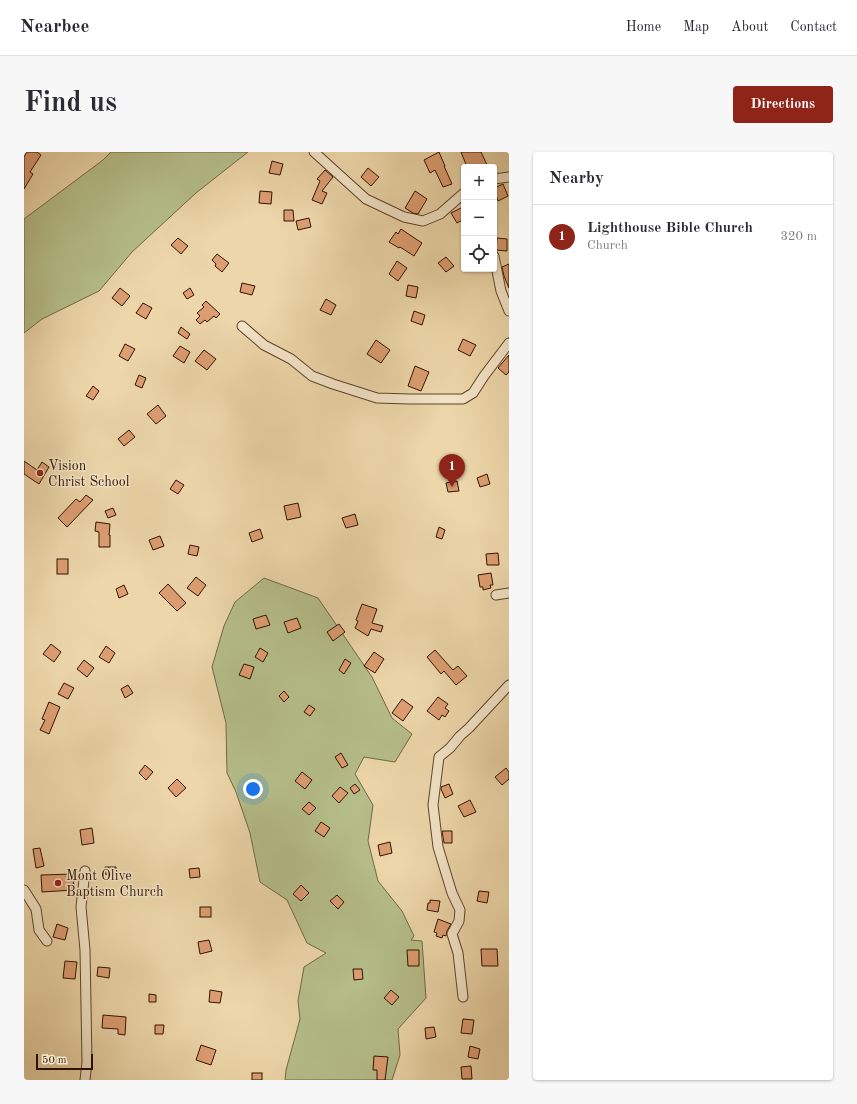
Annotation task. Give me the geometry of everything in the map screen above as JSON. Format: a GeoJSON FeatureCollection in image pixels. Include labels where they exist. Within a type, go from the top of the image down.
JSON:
{"type":"FeatureCollection","features":[{"type":"Feature","properties":{"kind":"street"},"geometry":{"type":"LineString","coordinates":[[314,152],[366,199],[404,217],[423,221],[440,214],[461,198]]}},
{"type":"Feature","properties":{"kind":"street"},"geometry":{"type":"LineString","coordinates":[[497,179],[509,177]]}},
{"type":"Feature","properties":{"kind":"street"},"geometry":{"type":"LineString","coordinates":[[497,271],[501,291],[509,311]]}},
{"type":"Feature","properties":{"kind":"street"},"geometry":{"type":"LineString","coordinates":[[242,326],[264,345],[291,359],[312,376],[377,398],[463,399],[473,393],[509,343]]}},
{"type":"Feature","properties":{"kind":"street"},"geometry":{"type":"LineString","coordinates":[[496,595],[509,593]]}},
{"type":"Feature","properties":{"kind":"street"},"geometry":{"type":"LineString","coordinates":[[463,997],[458,952],[452,934],[459,921],[460,910],[452,893],[438,847],[435,827],[433,805],[439,757],[450,748],[509,685]]}},
{"type":"Feature","properties":{"kind":"street"},"geometry":{"type":"LineString","coordinates":[[85,871],[81,907],[85,950],[86,1080]]}},
{"type":"Feature","properties":{"kind":"street"},"geometry":{"type":"LineString","coordinates":[[24,890],[36,909],[39,930],[48,941]]}},
{"type":"Feature","properties":{"kind":"green space"},"geometry":{"type":"Polygon","coordinates":[[[111,152],[248,152],[196,193],[132,252],[99,291],[42,319],[24,333],[24,219],[103,160],[111,152]]]}},
{"type":"Feature","properties":{"kind":"green space"},"geometry":{"type":"Polygon","coordinates":[[[264,578],[318,598],[372,677],[392,718],[412,734],[395,762],[364,757],[355,774],[373,805],[368,841],[378,881],[402,911],[414,936],[411,940],[422,941],[426,998],[398,1029],[400,1055],[392,1080],[285,1080],[286,1070],[300,1019],[298,1001],[304,967],[326,953],[307,943],[287,900],[260,882],[250,833],[236,792],[227,773],[226,723],[212,667],[224,626],[235,602],[264,578]]]}},
{"type":"Feature","properties":{"kind":"building"},"geometry":{"type":"Polygon","coordinates":[[[27,152],[37,152],[41,155],[30,172],[33,174],[24,189],[24,157],[27,152]]]}},
{"type":"Feature","properties":{"kind":"building"},"geometry":{"type":"Polygon","coordinates":[[[439,152],[452,184],[443,187],[435,170],[430,173],[424,160],[439,152]]]}},
{"type":"Feature","properties":{"kind":"building"},"geometry":{"type":"Polygon","coordinates":[[[461,152],[481,152],[487,164],[466,164],[461,152]]]}},
{"type":"Feature","properties":{"kind":"building"},"geometry":{"type":"Polygon","coordinates":[[[272,161],[283,164],[280,175],[269,173],[272,161]]]}},
{"type":"Feature","properties":{"kind":"building"},"geometry":{"type":"Polygon","coordinates":[[[368,168],[379,177],[371,186],[361,177],[368,168]]]}},
{"type":"Feature","properties":{"kind":"building"},"geometry":{"type":"Polygon","coordinates":[[[325,170],[333,177],[322,191],[327,193],[322,204],[312,200],[320,181],[317,179],[325,170]]]}},
{"type":"Feature","properties":{"kind":"building"},"geometry":{"type":"Polygon","coordinates":[[[503,184],[508,196],[498,201],[497,187],[503,184]]]}},
{"type":"Feature","properties":{"kind":"building"},"geometry":{"type":"Polygon","coordinates":[[[260,191],[272,192],[271,204],[259,203],[260,191]]]}},
{"type":"Feature","properties":{"kind":"building"},"geometry":{"type":"Polygon","coordinates":[[[415,191],[427,199],[418,214],[405,208],[415,191]]]}},
{"type":"Feature","properties":{"kind":"building"},"geometry":{"type":"Polygon","coordinates":[[[461,208],[461,221],[457,223],[451,213],[461,208]]]}},
{"type":"Feature","properties":{"kind":"building"},"geometry":{"type":"Polygon","coordinates":[[[284,210],[293,210],[294,221],[284,221],[284,210]]]}},
{"type":"Feature","properties":{"kind":"building"},"geometry":{"type":"Polygon","coordinates":[[[309,218],[311,227],[298,230],[296,221],[309,218]]]}},
{"type":"Feature","properties":{"kind":"building"},"geometry":{"type":"Polygon","coordinates":[[[401,229],[422,243],[414,256],[389,242],[396,232],[398,234],[401,229]]]}},
{"type":"Feature","properties":{"kind":"building"},"geometry":{"type":"Polygon","coordinates":[[[178,238],[188,246],[181,254],[171,245],[178,238]]]}},
{"type":"Feature","properties":{"kind":"building"},"geometry":{"type":"Polygon","coordinates":[[[497,238],[507,239],[507,251],[497,250],[497,238]]]}},
{"type":"Feature","properties":{"kind":"building"},"geometry":{"type":"Polygon","coordinates":[[[217,254],[229,263],[222,272],[215,266],[216,264],[212,260],[217,254]]]}},
{"type":"Feature","properties":{"kind":"building"},"geometry":{"type":"Polygon","coordinates":[[[446,257],[454,266],[446,272],[438,263],[446,257]]]}},
{"type":"Feature","properties":{"kind":"building"},"geometry":{"type":"Polygon","coordinates":[[[397,261],[407,268],[398,281],[389,274],[397,261]]]}},
{"type":"Feature","properties":{"kind":"building"},"geometry":{"type":"Polygon","coordinates":[[[509,264],[509,288],[502,267],[509,264]]]}},
{"type":"Feature","properties":{"kind":"building"},"geometry":{"type":"Polygon","coordinates":[[[242,283],[255,286],[252,295],[240,292],[242,283]]]}},
{"type":"Feature","properties":{"kind":"building"},"geometry":{"type":"Polygon","coordinates":[[[408,285],[418,287],[416,298],[406,296],[408,285]]]}},
{"type":"Feature","properties":{"kind":"building"},"geometry":{"type":"Polygon","coordinates":[[[120,288],[130,296],[122,306],[112,298],[120,288]]]}},
{"type":"Feature","properties":{"kind":"building"},"geometry":{"type":"Polygon","coordinates":[[[190,288],[194,295],[187,299],[183,293],[190,288]]]}},
{"type":"Feature","properties":{"kind":"building"},"geometry":{"type":"Polygon","coordinates":[[[326,299],[336,305],[331,315],[320,310],[326,299]]]}},
{"type":"Feature","properties":{"kind":"building"},"geometry":{"type":"Polygon","coordinates":[[[206,301],[220,314],[216,318],[214,316],[207,322],[205,320],[200,324],[196,320],[200,316],[197,313],[204,307],[202,305],[206,301]]]}},
{"type":"Feature","properties":{"kind":"building"},"geometry":{"type":"Polygon","coordinates":[[[143,303],[152,308],[146,319],[136,313],[143,303]]]}},
{"type":"Feature","properties":{"kind":"building"},"geometry":{"type":"Polygon","coordinates":[[[414,311],[425,315],[422,325],[411,321],[414,311]]]}},
{"type":"Feature","properties":{"kind":"building"},"geometry":{"type":"Polygon","coordinates":[[[181,327],[190,334],[187,339],[178,333],[181,327]]]}},
{"type":"Feature","properties":{"kind":"building"},"geometry":{"type":"Polygon","coordinates":[[[463,339],[476,345],[470,356],[458,350],[463,339]]]}},
{"type":"Feature","properties":{"kind":"building"},"geometry":{"type":"Polygon","coordinates":[[[376,340],[390,350],[381,363],[367,354],[376,340]]]}},
{"type":"Feature","properties":{"kind":"building"},"geometry":{"type":"Polygon","coordinates":[[[125,344],[135,349],[128,361],[119,356],[125,344]]]}},
{"type":"Feature","properties":{"kind":"building"},"geometry":{"type":"Polygon","coordinates":[[[180,346],[190,352],[184,363],[173,356],[180,346]]]}},
{"type":"Feature","properties":{"kind":"building"},"geometry":{"type":"Polygon","coordinates":[[[204,350],[216,359],[207,370],[195,361],[204,350]]]}},
{"type":"Feature","properties":{"kind":"building"},"geometry":{"type":"Polygon","coordinates":[[[509,355],[509,372],[506,375],[498,368],[509,355]]]}},
{"type":"Feature","properties":{"kind":"building"},"geometry":{"type":"Polygon","coordinates":[[[415,366],[429,372],[421,391],[408,386],[415,366]]]}},
{"type":"Feature","properties":{"kind":"building"},"geometry":{"type":"Polygon","coordinates":[[[139,375],[146,378],[142,388],[135,385],[139,375]]]}},
{"type":"Feature","properties":{"kind":"building"},"geometry":{"type":"Polygon","coordinates":[[[93,386],[99,391],[93,400],[86,396],[93,386]]]}},
{"type":"Feature","properties":{"kind":"building"},"geometry":{"type":"Polygon","coordinates":[[[158,405],[166,416],[156,424],[147,414],[158,405]]]}},
{"type":"Feature","properties":{"kind":"building"},"geometry":{"type":"Polygon","coordinates":[[[129,430],[135,437],[124,446],[118,439],[129,430]]]}},
{"type":"Feature","properties":{"kind":"building"},"geometry":{"type":"Polygon","coordinates":[[[24,461],[37,470],[42,462],[49,467],[39,484],[24,474],[24,461]]]}},
{"type":"Feature","properties":{"kind":"building"},"geometry":{"type":"Polygon","coordinates":[[[487,474],[490,484],[480,487],[477,478],[487,474]]]}},
{"type":"Feature","properties":{"kind":"building"},"geometry":{"type":"Polygon","coordinates":[[[176,480],[184,485],[178,494],[170,489],[176,480]]]}},
{"type":"Feature","properties":{"kind":"building"},"geometry":{"type":"Polygon","coordinates":[[[457,481],[459,491],[448,492],[446,483],[457,481]]]}},
{"type":"Feature","properties":{"kind":"building"},"geometry":{"type":"Polygon","coordinates":[[[86,495],[93,500],[67,527],[58,518],[76,499],[80,502],[86,495]]]}},
{"type":"Feature","properties":{"kind":"building"},"geometry":{"type":"Polygon","coordinates":[[[298,503],[301,517],[287,520],[284,506],[298,503]]]}},
{"type":"Feature","properties":{"kind":"building"},"geometry":{"type":"Polygon","coordinates":[[[113,508],[116,515],[108,518],[105,511],[113,508]]]}},
{"type":"Feature","properties":{"kind":"building"},"geometry":{"type":"Polygon","coordinates":[[[355,514],[358,525],[346,528],[342,518],[355,514]]]}},
{"type":"Feature","properties":{"kind":"building"},"geometry":{"type":"Polygon","coordinates":[[[96,522],[110,524],[110,547],[99,547],[99,532],[95,531],[96,522]]]}},
{"type":"Feature","properties":{"kind":"building"},"geometry":{"type":"Polygon","coordinates":[[[439,527],[445,530],[442,539],[436,537],[439,527]]]}},
{"type":"Feature","properties":{"kind":"building"},"geometry":{"type":"Polygon","coordinates":[[[260,529],[263,538],[252,542],[249,533],[260,529]]]}},
{"type":"Feature","properties":{"kind":"building"},"geometry":{"type":"Polygon","coordinates":[[[160,536],[164,546],[153,550],[149,540],[160,536]]]}},
{"type":"Feature","properties":{"kind":"building"},"geometry":{"type":"Polygon","coordinates":[[[190,545],[199,547],[197,556],[188,554],[190,545]]]}},
{"type":"Feature","properties":{"kind":"building"},"geometry":{"type":"Polygon","coordinates":[[[498,553],[499,565],[487,565],[486,554],[498,553]]]}},
{"type":"Feature","properties":{"kind":"building"},"geometry":{"type":"Polygon","coordinates":[[[57,559],[68,559],[68,574],[57,574],[57,559]]]}},
{"type":"Feature","properties":{"kind":"building"},"geometry":{"type":"Polygon","coordinates":[[[491,573],[493,585],[490,585],[491,588],[483,590],[483,587],[480,587],[478,575],[491,573]]]}},
{"type":"Feature","properties":{"kind":"building"},"geometry":{"type":"Polygon","coordinates":[[[196,577],[206,585],[198,596],[187,588],[196,577]]]}},
{"type":"Feature","properties":{"kind":"building"},"geometry":{"type":"Polygon","coordinates":[[[168,584],[186,603],[177,611],[159,593],[168,584]]]}},
{"type":"Feature","properties":{"kind":"building"},"geometry":{"type":"Polygon","coordinates":[[[124,585],[128,594],[119,598],[116,589],[124,585]]]}},
{"type":"Feature","properties":{"kind":"building"},"geometry":{"type":"Polygon","coordinates":[[[362,604],[377,609],[372,623],[383,626],[381,632],[371,629],[368,636],[355,628],[358,621],[356,620],[362,604]]]}},
{"type":"Feature","properties":{"kind":"building"},"geometry":{"type":"Polygon","coordinates":[[[266,615],[270,625],[256,629],[253,619],[266,615]]]}},
{"type":"Feature","properties":{"kind":"building"},"geometry":{"type":"Polygon","coordinates":[[[297,618],[301,628],[288,633],[284,622],[297,618]]]}},
{"type":"Feature","properties":{"kind":"building"},"geometry":{"type":"Polygon","coordinates":[[[339,624],[345,632],[333,641],[327,632],[339,624]]]}},
{"type":"Feature","properties":{"kind":"building"},"geometry":{"type":"Polygon","coordinates":[[[51,644],[61,652],[54,662],[43,654],[51,644]]]}},
{"type":"Feature","properties":{"kind":"building"},"geometry":{"type":"Polygon","coordinates":[[[106,646],[115,653],[109,663],[99,657],[106,646]]]}},
{"type":"Feature","properties":{"kind":"building"},"geometry":{"type":"Polygon","coordinates":[[[260,648],[268,653],[263,662],[255,657],[260,648]]]}},
{"type":"Feature","properties":{"kind":"building"},"geometry":{"type":"Polygon","coordinates":[[[435,650],[453,670],[458,666],[467,676],[456,685],[444,671],[441,674],[427,657],[435,650]]]}},
{"type":"Feature","properties":{"kind":"building"},"geometry":{"type":"Polygon","coordinates":[[[374,652],[384,659],[375,673],[364,666],[374,652]]]}},
{"type":"Feature","properties":{"kind":"building"},"geometry":{"type":"Polygon","coordinates":[[[345,659],[351,663],[344,674],[339,670],[345,659]]]}},
{"type":"Feature","properties":{"kind":"building"},"geometry":{"type":"Polygon","coordinates":[[[84,660],[94,668],[87,677],[77,669],[84,660]]]}},
{"type":"Feature","properties":{"kind":"building"},"geometry":{"type":"Polygon","coordinates":[[[244,664],[254,667],[250,679],[239,675],[244,664]]]}},
{"type":"Feature","properties":{"kind":"building"},"geometry":{"type":"Polygon","coordinates":[[[64,683],[74,688],[68,699],[58,694],[64,683]]]}},
{"type":"Feature","properties":{"kind":"building"},"geometry":{"type":"Polygon","coordinates":[[[128,685],[133,693],[125,698],[121,689],[128,685]]]}},
{"type":"Feature","properties":{"kind":"building"},"geometry":{"type":"Polygon","coordinates":[[[284,691],[289,697],[284,702],[279,696],[284,691]]]}},
{"type":"Feature","properties":{"kind":"building"},"geometry":{"type":"Polygon","coordinates":[[[438,697],[448,704],[445,708],[449,711],[445,717],[442,715],[439,720],[427,711],[438,697]]]}},
{"type":"Feature","properties":{"kind":"building"},"geometry":{"type":"Polygon","coordinates":[[[402,699],[413,707],[403,721],[392,713],[402,699]]]}},
{"type":"Feature","properties":{"kind":"building"},"geometry":{"type":"Polygon","coordinates":[[[49,702],[60,707],[49,734],[40,730],[45,720],[42,719],[49,702]]]}},
{"type":"Feature","properties":{"kind":"building"},"geometry":{"type":"Polygon","coordinates":[[[309,705],[315,709],[310,716],[304,712],[309,705]]]}},
{"type":"Feature","properties":{"kind":"building"},"geometry":{"type":"Polygon","coordinates":[[[341,753],[348,765],[342,768],[335,757],[341,753]]]}},
{"type":"Feature","properties":{"kind":"building"},"geometry":{"type":"Polygon","coordinates":[[[145,765],[153,772],[146,780],[139,773],[145,765]]]}},
{"type":"Feature","properties":{"kind":"building"},"geometry":{"type":"Polygon","coordinates":[[[506,768],[509,772],[509,779],[502,785],[495,777],[506,768]]]}},
{"type":"Feature","properties":{"kind":"building"},"geometry":{"type":"Polygon","coordinates":[[[302,772],[312,780],[305,789],[295,781],[302,772]]]}},
{"type":"Feature","properties":{"kind":"building"},"geometry":{"type":"Polygon","coordinates":[[[177,779],[186,788],[176,797],[168,788],[177,779]]]}},
{"type":"Feature","properties":{"kind":"building"},"geometry":{"type":"Polygon","coordinates":[[[355,784],[360,790],[354,794],[350,788],[355,784]]]}},
{"type":"Feature","properties":{"kind":"building"},"geometry":{"type":"Polygon","coordinates":[[[449,784],[453,794],[445,798],[441,787],[449,784]]]}},
{"type":"Feature","properties":{"kind":"building"},"geometry":{"type":"Polygon","coordinates":[[[340,787],[348,793],[339,803],[332,796],[340,787]]]}},
{"type":"Feature","properties":{"kind":"building"},"geometry":{"type":"Polygon","coordinates":[[[470,800],[476,812],[464,817],[458,806],[470,800]]]}},
{"type":"Feature","properties":{"kind":"building"},"geometry":{"type":"Polygon","coordinates":[[[309,802],[316,808],[309,815],[302,809],[309,802]]]}},
{"type":"Feature","properties":{"kind":"building"},"geometry":{"type":"Polygon","coordinates":[[[321,822],[330,828],[324,837],[315,831],[321,822]]]}},
{"type":"Feature","properties":{"kind":"building"},"geometry":{"type":"Polygon","coordinates":[[[92,828],[94,843],[82,845],[80,830],[92,828]]]}},
{"type":"Feature","properties":{"kind":"building"},"geometry":{"type":"Polygon","coordinates":[[[442,831],[452,831],[452,843],[444,843],[442,831]]]}},
{"type":"Feature","properties":{"kind":"building"},"geometry":{"type":"Polygon","coordinates":[[[390,842],[392,853],[380,856],[378,845],[390,842]]]}},
{"type":"Feature","properties":{"kind":"building"},"geometry":{"type":"Polygon","coordinates":[[[40,848],[44,866],[36,868],[33,849],[40,848]]]}},
{"type":"Feature","properties":{"kind":"building"},"geometry":{"type":"Polygon","coordinates":[[[105,867],[116,867],[116,875],[105,874],[105,867]]]}},
{"type":"Feature","properties":{"kind":"building"},"geometry":{"type":"Polygon","coordinates":[[[199,868],[200,877],[190,878],[189,869],[199,868]]]}},
{"type":"Feature","properties":{"kind":"building","name":"Mont Olive Baptism Church"},"geometry":{"type":"Polygon","coordinates":[[[73,874],[74,890],[42,892],[41,875],[73,874]]]}},
{"type":"Feature","properties":{"kind":"building"},"geometry":{"type":"Polygon","coordinates":[[[301,885],[309,893],[301,901],[293,894],[301,885]]]}},
{"type":"Feature","properties":{"kind":"building"},"geometry":{"type":"Polygon","coordinates":[[[479,891],[489,892],[487,903],[477,901],[479,891]]]}},
{"type":"Feature","properties":{"kind":"building"},"geometry":{"type":"Polygon","coordinates":[[[337,895],[344,902],[338,909],[330,901],[337,895]]]}},
{"type":"Feature","properties":{"kind":"building"},"geometry":{"type":"Polygon","coordinates":[[[430,900],[440,901],[438,912],[427,910],[430,900]]]}},
{"type":"Feature","properties":{"kind":"building"},"geometry":{"type":"Polygon","coordinates":[[[200,907],[211,907],[211,917],[200,917],[200,907]]]}},
{"type":"Feature","properties":{"kind":"building"},"geometry":{"type":"Polygon","coordinates":[[[438,919],[451,924],[446,936],[443,935],[442,938],[436,936],[437,933],[434,932],[438,919]]]}},
{"type":"Feature","properties":{"kind":"building"},"geometry":{"type":"Polygon","coordinates":[[[57,924],[68,928],[65,940],[53,937],[57,924]]]}},
{"type":"Feature","properties":{"kind":"building"},"geometry":{"type":"Polygon","coordinates":[[[209,940],[212,951],[200,954],[198,942],[209,940]]]}},
{"type":"Feature","properties":{"kind":"building"},"geometry":{"type":"Polygon","coordinates":[[[481,949],[497,949],[498,966],[482,966],[481,949]]]}},
{"type":"Feature","properties":{"kind":"building"},"geometry":{"type":"Polygon","coordinates":[[[407,950],[419,950],[419,966],[408,966],[407,950]]]}},
{"type":"Feature","properties":{"kind":"building"},"geometry":{"type":"Polygon","coordinates":[[[65,961],[77,962],[75,979],[63,978],[65,961]]]}},
{"type":"Feature","properties":{"kind":"building"},"geometry":{"type":"Polygon","coordinates":[[[98,967],[110,968],[109,978],[97,976],[98,967]]]}},
{"type":"Feature","properties":{"kind":"building"},"geometry":{"type":"Polygon","coordinates":[[[353,969],[362,969],[363,979],[354,980],[353,969]]]}},
{"type":"Feature","properties":{"kind":"building"},"geometry":{"type":"Polygon","coordinates":[[[210,990],[222,992],[220,1003],[209,1002],[210,990]]]}},
{"type":"Feature","properties":{"kind":"building"},"geometry":{"type":"Polygon","coordinates":[[[391,990],[399,997],[392,1005],[384,998],[391,990]]]}},
{"type":"Feature","properties":{"kind":"building"},"geometry":{"type":"Polygon","coordinates":[[[149,994],[156,995],[156,1002],[149,1002],[149,994]]]}},
{"type":"Feature","properties":{"kind":"building"},"geometry":{"type":"Polygon","coordinates":[[[103,1015],[126,1017],[125,1035],[118,1034],[118,1029],[102,1028],[103,1015]]]}},
{"type":"Feature","properties":{"kind":"building"},"geometry":{"type":"Polygon","coordinates":[[[463,1019],[474,1020],[472,1034],[461,1033],[463,1019]]]}},
{"type":"Feature","properties":{"kind":"building"},"geometry":{"type":"Polygon","coordinates":[[[155,1025],[164,1025],[163,1034],[155,1034],[155,1025]]]}},
{"type":"Feature","properties":{"kind":"building"},"geometry":{"type":"Polygon","coordinates":[[[434,1027],[436,1037],[426,1039],[425,1028],[434,1027]]]}},
{"type":"Feature","properties":{"kind":"building"},"geometry":{"type":"Polygon","coordinates":[[[201,1045],[216,1050],[211,1065],[196,1060],[201,1045]]]}},
{"type":"Feature","properties":{"kind":"building"},"geometry":{"type":"Polygon","coordinates":[[[470,1046],[480,1049],[478,1059],[468,1057],[470,1046]]]}},
{"type":"Feature","properties":{"kind":"building"},"geometry":{"type":"Polygon","coordinates":[[[374,1056],[388,1057],[385,1080],[377,1080],[377,1070],[373,1070],[374,1056]]]}},
{"type":"Feature","properties":{"kind":"building"},"geometry":{"type":"Polygon","coordinates":[[[471,1066],[472,1079],[462,1079],[461,1067],[471,1066]]]}},
{"type":"Feature","properties":{"kind":"building"},"geometry":{"type":"Polygon","coordinates":[[[252,1073],[262,1073],[262,1080],[252,1080],[252,1073]]]}},
{"type":"Feature","properties":{"kind":"place","name":"Vision Christ School"},"geometry":{"type":"Point","coordinates":[40,473]}},
{"type":"Feature","properties":{"kind":"place","name":"Lighthouse Bible Church"},"geometry":{"type":"Point","coordinates":[452,487]}},
{"type":"Feature","properties":{"kind":"place","name":"Mont Olive Baptism Church"},"geometry":{"type":"Point","coordinates":[58,883]}}]}
